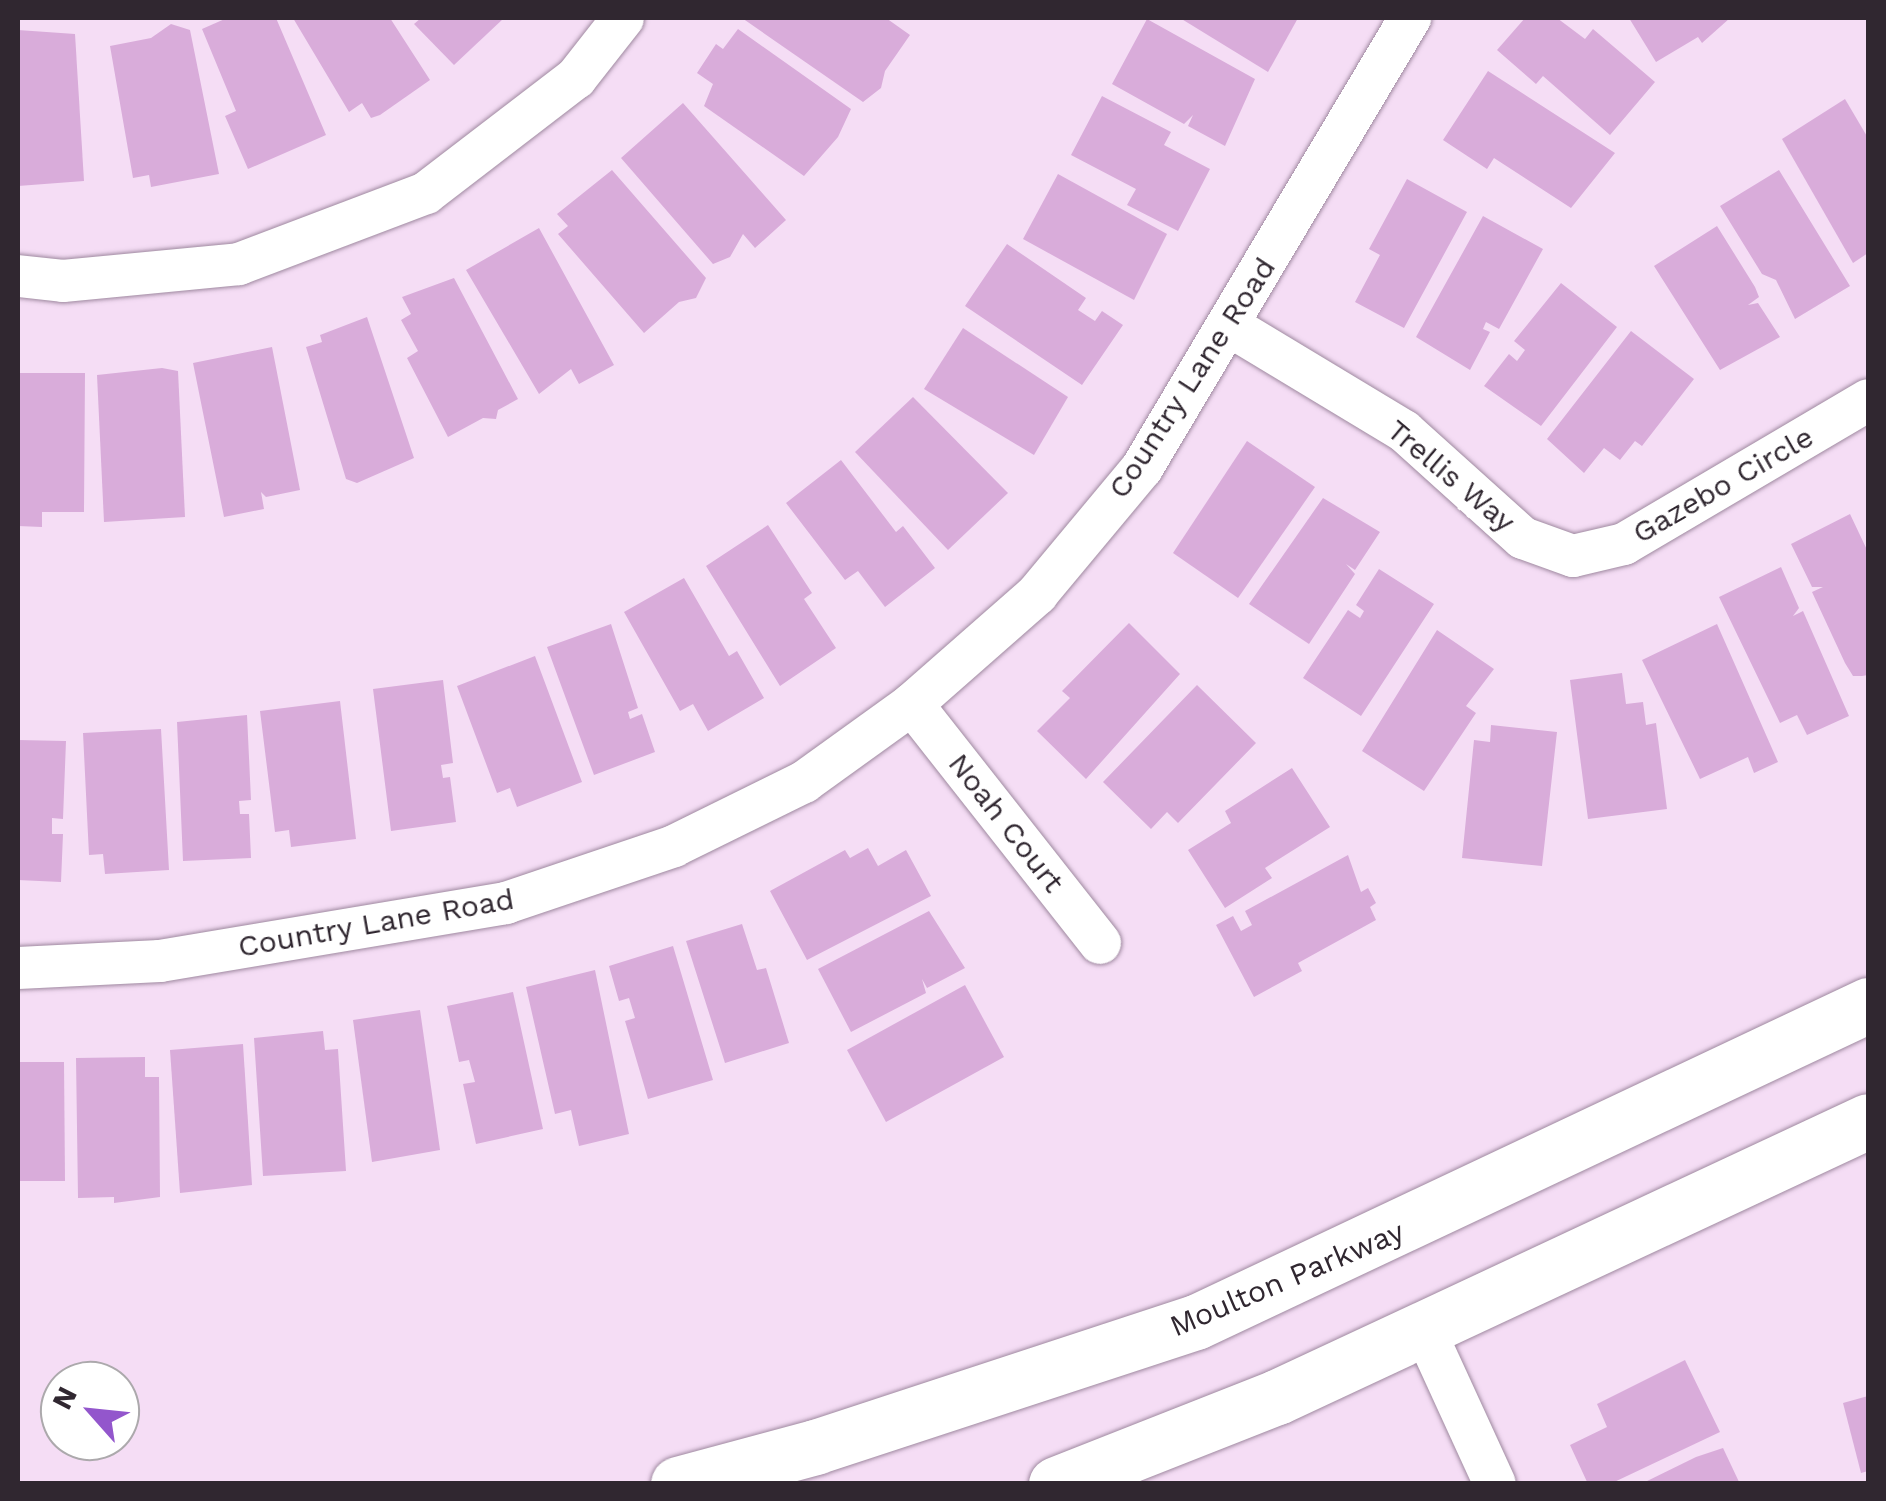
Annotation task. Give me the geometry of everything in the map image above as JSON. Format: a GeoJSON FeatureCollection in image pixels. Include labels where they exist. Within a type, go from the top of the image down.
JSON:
{"type":"FeatureCollection","features":[{"type":"Feature","properties":{"kind":"main road","name":"Moulton Parkway"},"geometry":{"type":"LineString","coordinates":[[678,1484],[815,1447],[1196,1322],[1868,1005]]}},
{"type":"Feature","properties":{"kind":"main road"},"geometry":{"type":"LineString","coordinates":[[1056,1484],[1277,1397],[1868,1121]]}},
{"type":"Feature","properties":{"kind":"street"},"geometry":{"type":"LineString","coordinates":[[18,276],[63,281],[239,264],[426,193],[576,78],[624,18]]}},
{"type":"Feature","properties":{"kind":"street","name":"Country Lane Road"},"geometry":{"type":"LineString","coordinates":[[18,968],[160,961],[506,902],[674,846],[804,782],[912,704],[1049,580],[1142,468],[1410,18]]}},
{"type":"Feature","properties":{"kind":"street","name":"Trellis Way"},"geometry":{"type":"LineString","coordinates":[[1230,326],[1404,431],[1523,538],[1572,556]]}},
{"type":"Feature","properties":{"kind":"street","name":"Gazebo Circle"},"geometry":{"type":"LineString","coordinates":[[1572,556],[1624,544],[1868,400]]}},
{"type":"Feature","properties":{"kind":"street","name":"Noah Court"},"geometry":{"type":"LineString","coordinates":[[912,704],[1100,943]]}},
{"type":"Feature","properties":{"kind":"street"},"geometry":{"type":"LineString","coordinates":[[1424,1329],[1495,1484]]}},
{"type":"Feature","properties":{"kind":"building"},"geometry":{"type":"Polygon","coordinates":[[[227,18],[276,18],[326,135],[248,169],[225,116],[236,111],[202,29],[227,18]]]}},
{"type":"Feature","properties":{"kind":"building"},"geometry":{"type":"Polygon","coordinates":[[[293,18],[390,18],[430,80],[380,115],[371,118],[362,103],[349,112],[293,18]]]}},
{"type":"Feature","properties":{"kind":"building"},"geometry":{"type":"Polygon","coordinates":[[[421,18],[504,18],[454,65],[414,24],[421,18]]]}},
{"type":"Feature","properties":{"kind":"building"},"geometry":{"type":"Polygon","coordinates":[[[742,18],[886,18],[910,35],[885,71],[881,88],[863,102],[742,18]]]}},
{"type":"Feature","properties":{"kind":"building"},"geometry":{"type":"Polygon","coordinates":[[[1180,18],[1298,18],[1268,72],[1180,18]]]}},
{"type":"Feature","properties":{"kind":"building"},"geometry":{"type":"Polygon","coordinates":[[[1525,18],[1557,18],[1585,39],[1593,29],[1655,82],[1610,135],[1543,76],[1536,84],[1497,50],[1525,18]]]}},
{"type":"Feature","properties":{"kind":"building"},"geometry":{"type":"Polygon","coordinates":[[[1629,18],[1730,18],[1702,43],[1698,37],[1656,62],[1629,18]]]}},
{"type":"Feature","properties":{"kind":"building"},"geometry":{"type":"Polygon","coordinates":[[[1147,19],[1255,79],[1225,146],[1188,126],[1193,115],[1184,124],[1112,84],[1147,19]]]}},
{"type":"Feature","properties":{"kind":"building"},"geometry":{"type":"Polygon","coordinates":[[[171,24],[190,30],[219,174],[151,187],[149,175],[133,178],[110,46],[151,38],[171,24]]]}},
{"type":"Feature","properties":{"kind":"building"},"geometry":{"type":"Polygon","coordinates":[[[738,29],[851,109],[838,137],[804,176],[704,106],[713,84],[697,73],[716,44],[723,49],[738,29]]]}},
{"type":"Feature","properties":{"kind":"building"},"geometry":{"type":"Polygon","coordinates":[[[18,30],[75,34],[84,181],[18,186],[18,30]]]}},
{"type":"Feature","properties":{"kind":"building"},"geometry":{"type":"Polygon","coordinates":[[[1488,71],[1615,153],[1571,208],[1494,158],[1487,169],[1443,140],[1488,71]]]}},
{"type":"Feature","properties":{"kind":"building"},"geometry":{"type":"Polygon","coordinates":[[[1102,96],[1171,132],[1164,145],[1210,169],[1178,231],[1127,205],[1136,189],[1071,155],[1102,96]]]}},
{"type":"Feature","properties":{"kind":"building"},"geometry":{"type":"Polygon","coordinates":[[[1845,99],[1868,138],[1868,253],[1853,263],[1782,139],[1845,99]]]}},
{"type":"Feature","properties":{"kind":"building"},"geometry":{"type":"Polygon","coordinates":[[[683,103],[786,220],[755,248],[743,234],[730,257],[713,264],[621,158],[683,103]]]}},
{"type":"Feature","properties":{"kind":"building"},"geometry":{"type":"Polygon","coordinates":[[[612,170],[706,278],[696,298],[679,302],[644,333],[558,234],[568,226],[557,214],[612,170]]]}},
{"type":"Feature","properties":{"kind":"building"},"geometry":{"type":"Polygon","coordinates":[[[1779,170],[1850,286],[1795,319],[1776,280],[1762,274],[1720,206],[1779,170]]]}},
{"type":"Feature","properties":{"kind":"building"},"geometry":{"type":"Polygon","coordinates":[[[1058,174],[1167,234],[1134,300],[1023,239],[1058,174]]]}},
{"type":"Feature","properties":{"kind":"building"},"geometry":{"type":"Polygon","coordinates":[[[1407,179],[1467,212],[1404,328],[1355,302],[1380,255],[1369,249],[1407,179]]]}},
{"type":"Feature","properties":{"kind":"building"},"geometry":{"type":"Polygon","coordinates":[[[1483,216],[1543,249],[1499,329],[1486,322],[1483,329],[1490,332],[1470,370],[1416,337],[1483,216]]]}},
{"type":"Feature","properties":{"kind":"building"},"geometry":{"type":"Polygon","coordinates":[[[1717,226],[1759,297],[1748,305],[1758,303],[1780,337],[1720,370],[1654,266],[1717,226]]]}},
{"type":"Feature","properties":{"kind":"building"},"geometry":{"type":"Polygon","coordinates":[[[539,228],[614,365],[579,384],[571,369],[539,394],[466,270],[539,228]]]}},
{"type":"Feature","properties":{"kind":"building"},"geometry":{"type":"Polygon","coordinates":[[[1007,244],[1086,298],[1078,310],[1095,321],[1102,311],[1123,325],[1082,385],[965,306],[1007,244]]]}},
{"type":"Feature","properties":{"kind":"building"},"geometry":{"type":"Polygon","coordinates":[[[454,278],[518,399],[498,410],[496,419],[483,418],[448,437],[407,358],[418,351],[401,320],[411,314],[402,297],[454,278]]]}},
{"type":"Feature","properties":{"kind":"building"},"geometry":{"type":"Polygon","coordinates":[[[1561,283],[1617,327],[1541,426],[1484,386],[1509,354],[1517,361],[1525,350],[1514,341],[1561,283]]]}},
{"type":"Feature","properties":{"kind":"building"},"geometry":{"type":"Polygon","coordinates":[[[367,317],[414,458],[357,483],[346,479],[306,347],[322,342],[320,335],[367,317]]]}},
{"type":"Feature","properties":{"kind":"building"},"geometry":{"type":"Polygon","coordinates":[[[963,328],[1068,397],[1034,455],[924,389],[963,328]]]}},
{"type":"Feature","properties":{"kind":"building"},"geometry":{"type":"Polygon","coordinates":[[[1631,331],[1694,379],[1642,446],[1635,441],[1620,460],[1604,448],[1584,473],[1547,439],[1631,331]]]}},
{"type":"Feature","properties":{"kind":"building"},"geometry":{"type":"Polygon","coordinates":[[[272,347],[300,490],[266,497],[261,492],[264,509],[224,517],[193,363],[272,347]]]}},
{"type":"Feature","properties":{"kind":"building"},"geometry":{"type":"Polygon","coordinates":[[[162,368],[178,371],[185,517],[104,522],[97,375],[162,368]]]}},
{"type":"Feature","properties":{"kind":"building"},"geometry":{"type":"Polygon","coordinates":[[[18,373],[85,373],[84,512],[42,512],[42,527],[18,526],[18,373]]]}},
{"type":"Feature","properties":{"kind":"building"},"geometry":{"type":"Polygon","coordinates":[[[913,397],[1008,493],[948,550],[855,452],[913,397]]]}},
{"type":"Feature","properties":{"kind":"building"},"geometry":{"type":"Polygon","coordinates":[[[1247,441],[1315,487],[1238,598],[1173,553],[1247,441]]]}},
{"type":"Feature","properties":{"kind":"building"},"geometry":{"type":"Polygon","coordinates":[[[841,460],[896,532],[903,526],[935,568],[885,607],[858,571],[845,580],[786,503],[841,460]]]}},
{"type":"Feature","properties":{"kind":"building"},"geometry":{"type":"Polygon","coordinates":[[[1323,498],[1380,532],[1355,570],[1346,564],[1355,574],[1309,644],[1249,604],[1323,498]]]}},
{"type":"Feature","properties":{"kind":"building"},"geometry":{"type":"Polygon","coordinates":[[[1850,514],[1868,552],[1868,675],[1862,676],[1853,676],[1845,663],[1812,592],[1823,587],[1812,587],[1791,544],[1850,514]]]}},
{"type":"Feature","properties":{"kind":"building"},"geometry":{"type":"Polygon","coordinates":[[[768,525],[812,593],[804,599],[836,648],[780,686],[706,566],[768,525]]]}},
{"type":"Feature","properties":{"kind":"building"},"geometry":{"type":"Polygon","coordinates":[[[1781,567],[1799,608],[1793,616],[1803,611],[1849,716],[1807,735],[1797,715],[1780,723],[1719,597],[1781,567]]]}},
{"type":"Feature","properties":{"kind":"building"},"geometry":{"type":"Polygon","coordinates":[[[1379,569],[1434,604],[1361,716],[1303,678],[1348,610],[1360,618],[1364,611],[1356,605],[1379,569]]]}},
{"type":"Feature","properties":{"kind":"building"},"geometry":{"type":"Polygon","coordinates":[[[684,578],[729,656],[737,651],[764,698],[708,731],[693,704],[680,711],[624,612],[684,578]]]}},
{"type":"Feature","properties":{"kind":"building"},"geometry":{"type":"Polygon","coordinates":[[[1129,623],[1180,674],[1086,779],[1037,731],[1070,698],[1062,691],[1129,623]]]}},
{"type":"Feature","properties":{"kind":"building"},"geometry":{"type":"Polygon","coordinates":[[[611,624],[638,708],[628,712],[630,719],[642,714],[655,752],[594,775],[547,647],[611,624]]]}},
{"type":"Feature","properties":{"kind":"building"},"geometry":{"type":"Polygon","coordinates":[[[1717,624],[1778,762],[1754,773],[1748,757],[1700,779],[1642,660],[1717,624]]]}},
{"type":"Feature","properties":{"kind":"building"},"geometry":{"type":"Polygon","coordinates":[[[1437,630],[1494,669],[1466,706],[1476,713],[1424,791],[1362,751],[1437,630]]]}},
{"type":"Feature","properties":{"kind":"building"},"geometry":{"type":"Polygon","coordinates":[[[535,656],[582,782],[517,807],[510,788],[497,793],[457,686],[535,656]]]}},
{"type":"Feature","properties":{"kind":"building"},"geometry":{"type":"Polygon","coordinates":[[[1622,673],[1626,704],[1643,702],[1646,725],[1656,723],[1667,809],[1588,819],[1570,680],[1622,673]]]}},
{"type":"Feature","properties":{"kind":"building"},"geometry":{"type":"Polygon","coordinates":[[[443,680],[453,763],[441,765],[443,778],[450,777],[456,822],[391,831],[373,689],[443,680]]]}},
{"type":"Feature","properties":{"kind":"building"},"geometry":{"type":"Polygon","coordinates":[[[1197,685],[1256,743],[1178,823],[1167,812],[1151,829],[1103,782],[1197,685]]]}},
{"type":"Feature","properties":{"kind":"building"},"geometry":{"type":"Polygon","coordinates":[[[340,701],[356,839],[291,847],[289,830],[275,832],[260,711],[340,701]]]}},
{"type":"Feature","properties":{"kind":"building"},"geometry":{"type":"Polygon","coordinates":[[[247,715],[251,800],[239,801],[240,814],[249,814],[251,858],[183,861],[177,722],[247,715]]]}},
{"type":"Feature","properties":{"kind":"building"},"geometry":{"type":"Polygon","coordinates":[[[1491,725],[1557,732],[1542,866],[1462,858],[1474,740],[1490,742],[1491,725]]]}},
{"type":"Feature","properties":{"kind":"building"},"geometry":{"type":"Polygon","coordinates":[[[161,729],[169,870],[105,874],[103,854],[89,855],[83,733],[161,729]]]}},
{"type":"Feature","properties":{"kind":"building"},"geometry":{"type":"Polygon","coordinates":[[[18,740],[66,741],[63,819],[52,818],[52,834],[63,834],[61,882],[18,880],[18,740]]]}},
{"type":"Feature","properties":{"kind":"building"},"geometry":{"type":"Polygon","coordinates":[[[1292,768],[1330,827],[1265,868],[1272,878],[1225,908],[1188,850],[1231,823],[1225,811],[1292,768]]]}},
{"type":"Feature","properties":{"kind":"building"},"geometry":{"type":"Polygon","coordinates":[[[868,848],[878,866],[906,850],[931,896],[807,960],[770,891],[845,850],[850,858],[868,848]]]}},
{"type":"Feature","properties":{"kind":"building"},"geometry":{"type":"Polygon","coordinates":[[[1348,855],[1361,892],[1368,888],[1376,903],[1370,907],[1376,920],[1298,963],[1302,971],[1254,997],[1216,925],[1233,916],[1241,931],[1252,925],[1245,911],[1348,855]]]}},
{"type":"Feature","properties":{"kind":"building"},"geometry":{"type":"Polygon","coordinates":[[[929,911],[965,968],[927,988],[922,979],[926,993],[851,1032],[818,969],[929,911]]]}},
{"type":"Feature","properties":{"kind":"building"},"geometry":{"type":"Polygon","coordinates":[[[742,924],[757,970],[766,968],[789,1043],[725,1063],[686,941],[742,924]]]}},
{"type":"Feature","properties":{"kind":"building"},"geometry":{"type":"Polygon","coordinates":[[[673,946],[713,1080],[648,1099],[625,1021],[635,1018],[629,998],[619,1001],[609,966],[673,946]]]}},
{"type":"Feature","properties":{"kind":"building"},"geometry":{"type":"Polygon","coordinates":[[[595,970],[629,1134],[579,1146],[571,1110],[555,1114],[526,987],[595,970]]]}},
{"type":"Feature","properties":{"kind":"building"},"geometry":{"type":"Polygon","coordinates":[[[965,985],[1004,1057],[886,1122],[847,1050],[965,985]]]}},
{"type":"Feature","properties":{"kind":"building"},"geometry":{"type":"Polygon","coordinates":[[[513,992],[543,1129],[476,1144],[463,1084],[475,1082],[469,1060],[459,1062],[447,1006],[513,992]]]}},
{"type":"Feature","properties":{"kind":"building"},"geometry":{"type":"Polygon","coordinates":[[[420,1010],[440,1150],[372,1162],[353,1020],[420,1010]]]}},
{"type":"Feature","properties":{"kind":"building"},"geometry":{"type":"Polygon","coordinates":[[[323,1031],[325,1050],[338,1049],[346,1171],[263,1176],[254,1038],[323,1031]]]}},
{"type":"Feature","properties":{"kind":"building"},"geometry":{"type":"Polygon","coordinates":[[[243,1044],[252,1185],[180,1193],[170,1050],[243,1044]]]}},
{"type":"Feature","properties":{"kind":"building"},"geometry":{"type":"Polygon","coordinates":[[[145,1057],[145,1077],[159,1077],[160,1197],[114,1203],[114,1197],[78,1198],[76,1058],[145,1057]]]}},
{"type":"Feature","properties":{"kind":"building"},"geometry":{"type":"Polygon","coordinates":[[[18,1062],[64,1062],[65,1181],[18,1181],[18,1062]]]}},
{"type":"Feature","properties":{"kind":"building"},"geometry":{"type":"Polygon","coordinates":[[[1685,1360],[1720,1432],[1610,1484],[1588,1484],[1570,1445],[1607,1427],[1597,1404],[1685,1360]]]}},
{"type":"Feature","properties":{"kind":"building"},"geometry":{"type":"Polygon","coordinates":[[[1868,1396],[1868,1471],[1861,1473],[1843,1403],[1868,1396]]]}},
{"type":"Feature","properties":{"kind":"building"},"geometry":{"type":"Polygon","coordinates":[[[1723,1448],[1740,1484],[1641,1484],[1696,1457],[1723,1448]]]}}]}
